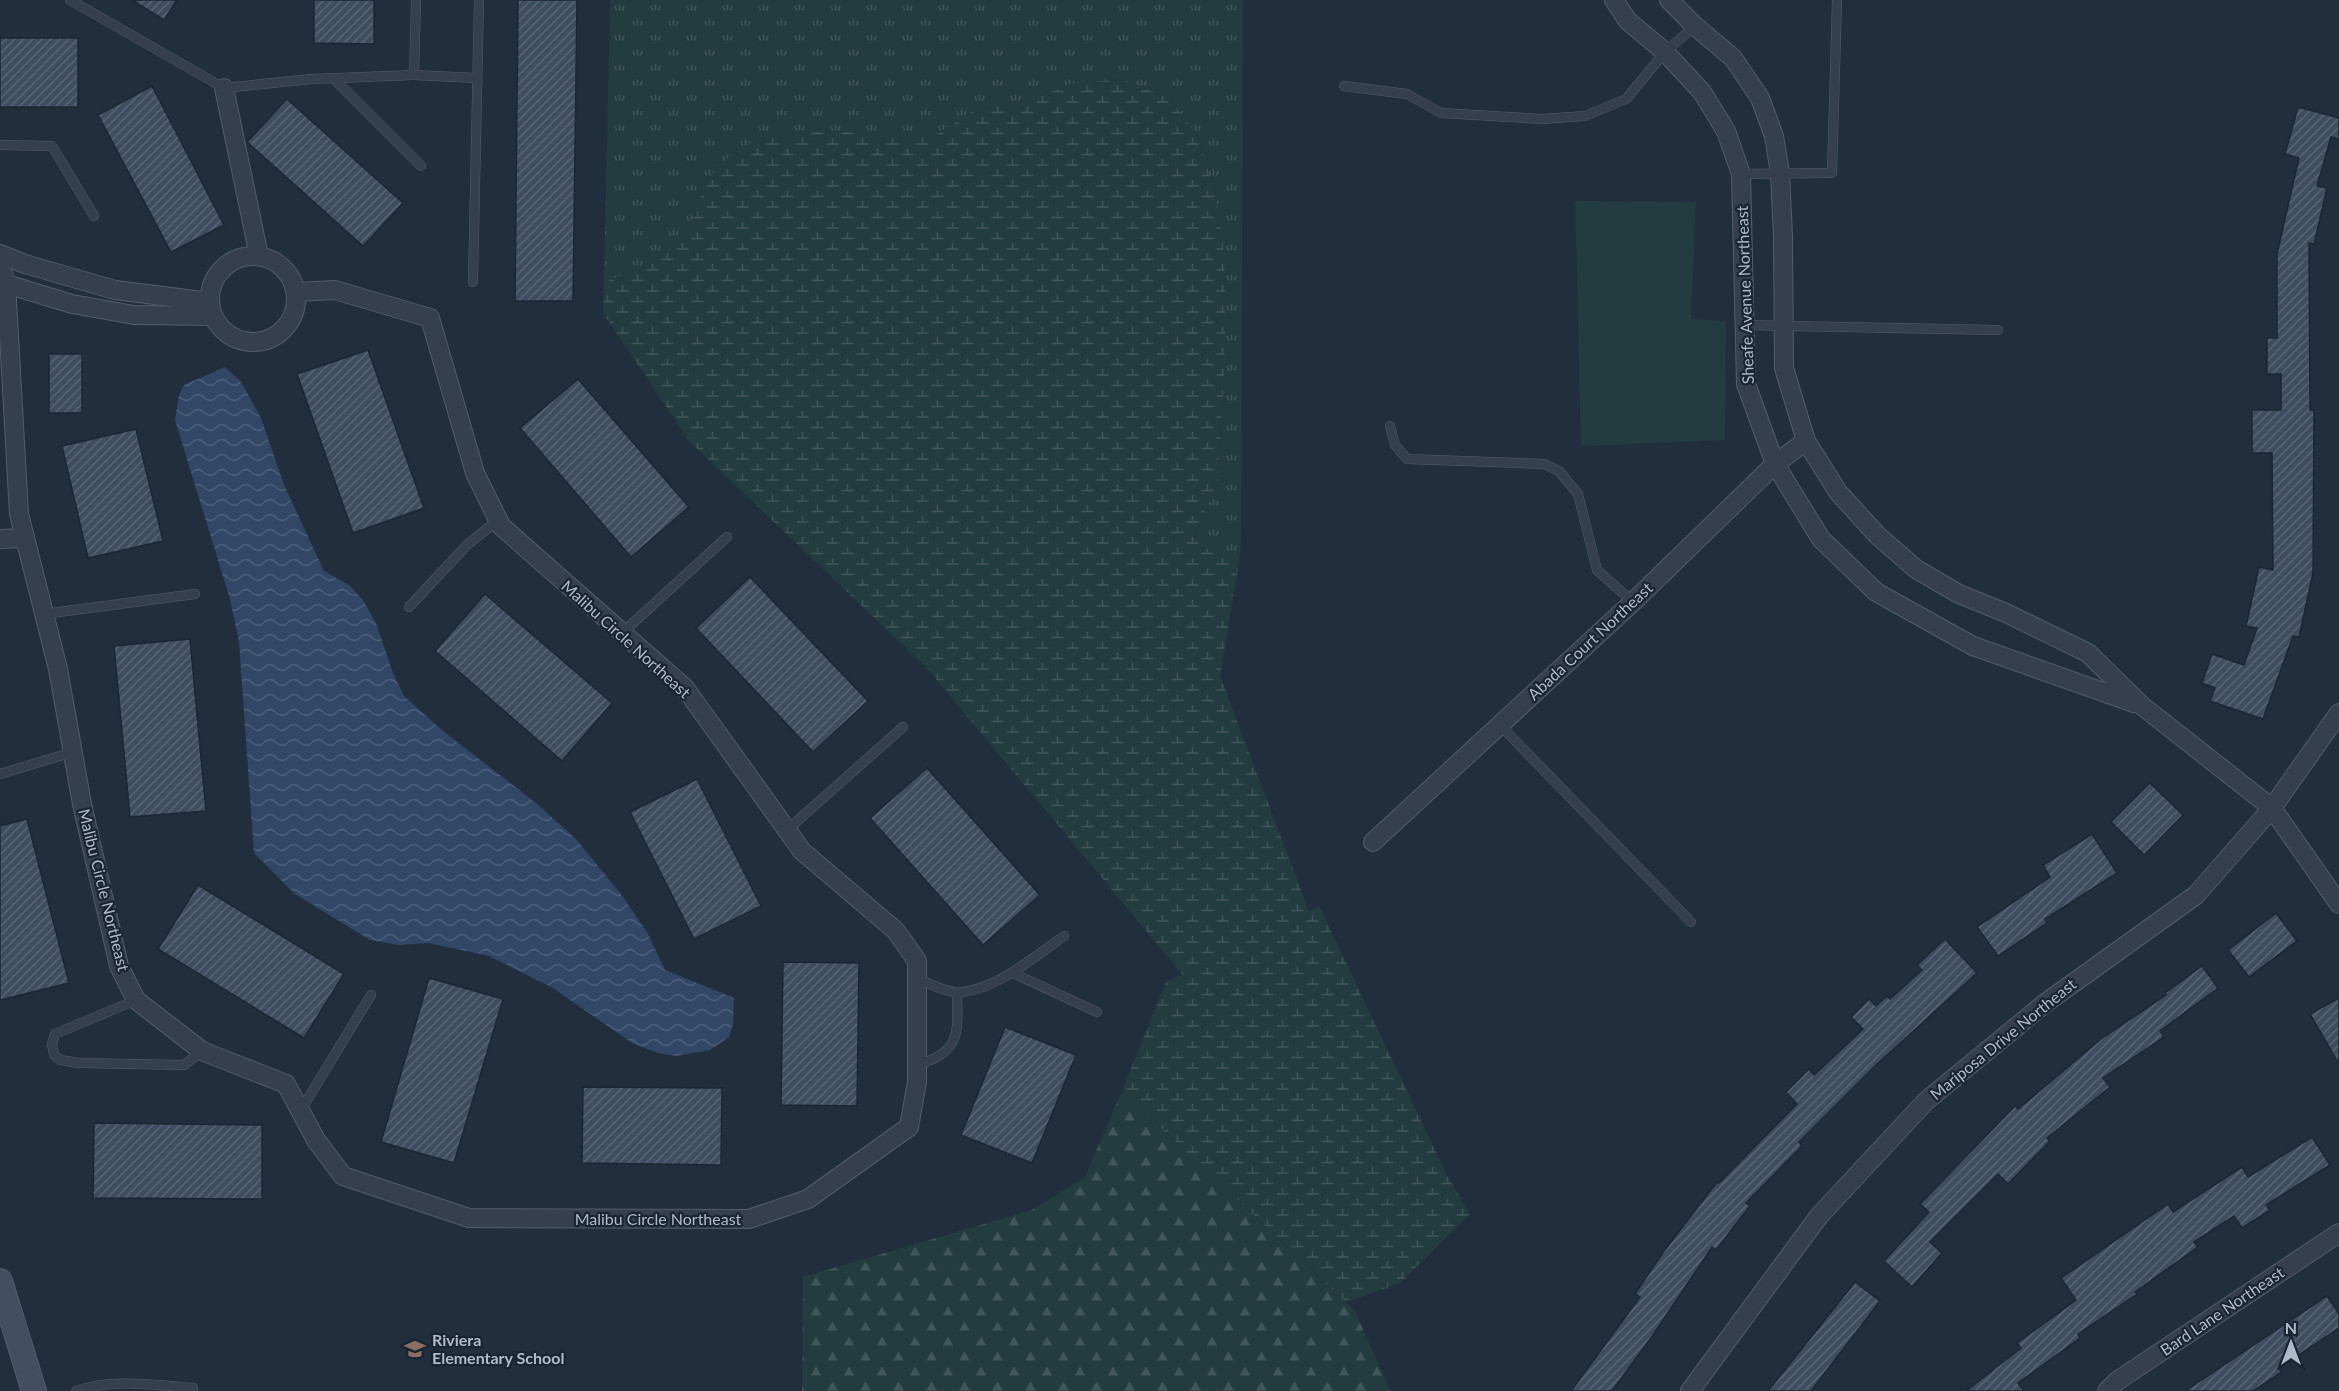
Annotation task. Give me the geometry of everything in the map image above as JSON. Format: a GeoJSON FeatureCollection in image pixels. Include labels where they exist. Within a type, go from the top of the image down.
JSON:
{"type":"FeatureCollection","features":[{"type":"Feature","properties":{"kind":"street","name":"Sheafe Avenue Northeast"},"geometry":{"type":"LineString","coordinates":[[1614,0],[1628,21],[1665,52],[1702,92],[1726,131],[1741,174],[1746,384],[1775,464],[1821,540],[1876,592],[1973,646],[2141,705]]}},
{"type":"Feature","properties":{"kind":"street","name":"Sheafe Avenue Northeast"},"geometry":{"type":"LineString","coordinates":[[1669,0],[1695,26],[1733,57],[1760,98],[1774,136],[1780,173],[1784,368],[1806,441],[1838,492],[1877,535],[1916,569],[1959,594],[2007,613],[2088,653],[2141,705],[2272,808],[2339,904]]}},
{"type":"Feature","properties":{"kind":"street"},"geometry":{"type":"LineString","coordinates":[[224,88],[259,256]]}},
{"type":"Feature","properties":{"kind":"street"},"geometry":{"type":"LineString","coordinates":[[0,254],[25,264],[116,290],[211,309]]}},
{"type":"Feature","properties":{"kind":"street"},"geometry":{"type":"LineString","coordinates":[[259,256],[275,262],[286,271],[296,292],[296,305],[291,319],[282,330],[269,339],[255,342],[236,339],[224,331],[211,309],[210,291],[221,269],[235,260],[259,256]]}},
{"type":"Feature","properties":{"kind":"street","name":"Malibu Circle Northeast"},"geometry":{"type":"LineString","coordinates":[[211,309],[134,315],[72,304],[2,277],[19,514],[58,669],[82,804],[119,966],[136,1000],[202,1051],[286,1084],[316,1140],[343,1176],[469,1218],[749,1219],[808,1199],[909,1127],[917,1082],[917,961],[896,931],[802,851],[685,688],[501,526],[475,473],[430,318],[334,290],[296,292]]}},
{"type":"Feature","properties":{"kind":"street","name":"Abada Court Northeast"},"geometry":{"type":"LineString","coordinates":[[1373,842],[1633,602],[1775,464],[1806,441]]}},
{"type":"Feature","properties":{"kind":"street"},"geometry":{"type":"LineString","coordinates":[[0,539],[25,538]]}},
{"type":"Feature","properties":{"kind":"street","name":"Mariposa Drive Northeast"},"geometry":{"type":"LineString","coordinates":[[1690,1391],[1819,1216],[1926,1101],[2044,1004],[2196,895],[2272,808],[2339,713]]}},
{"type":"Feature","properties":{"kind":"street","name":"Bard Lane Northeast"},"geometry":{"type":"LineString","coordinates":[[2107,1391],[2117,1381],[2339,1233]]}},
{"type":"Feature","properties":{"kind":"street"},"geometry":{"type":"LineString","coordinates":[[0,1281],[34,1391]]}},
{"type":"Feature","properties":{"kind":"lane"},"geometry":{"type":"LineString","coordinates":[[70,0],[224,88],[333,78],[414,75],[477,78]]}},
{"type":"Feature","properties":{"kind":"lane"},"geometry":{"type":"LineString","coordinates":[[414,75],[416,0]]}},
{"type":"Feature","properties":{"kind":"lane"},"geometry":{"type":"LineString","coordinates":[[473,282],[479,0]]}},
{"type":"Feature","properties":{"kind":"lane"},"geometry":{"type":"LineString","coordinates":[[1741,174],[1832,172],[1837,0]]}},
{"type":"Feature","properties":{"kind":"lane"},"geometry":{"type":"LineString","coordinates":[[1344,86],[1407,94],[1441,113],[1542,119],[1585,116],[1626,99],[1665,52],[1695,26]]}},
{"type":"Feature","properties":{"kind":"lane"},"geometry":{"type":"LineString","coordinates":[[333,78],[421,165]]}},
{"type":"Feature","properties":{"kind":"lane"},"geometry":{"type":"LineString","coordinates":[[0,145],[52,146],[94,216]]}},
{"type":"Feature","properties":{"kind":"lane"},"geometry":{"type":"LineString","coordinates":[[1744,325],[1998,330]]}},
{"type":"Feature","properties":{"kind":"lane"},"geometry":{"type":"LineString","coordinates":[[1390,426],[1395,445],[1407,459],[1544,464],[1560,471],[1578,494],[1597,570],[1633,602]]}},
{"type":"Feature","properties":{"kind":"lane"},"geometry":{"type":"LineString","coordinates":[[409,607],[468,544],[498,520]]}},
{"type":"Feature","properties":{"kind":"lane"},"geometry":{"type":"LineString","coordinates":[[622,633],[727,537]]}},
{"type":"Feature","properties":{"kind":"lane"},"geometry":{"type":"LineString","coordinates":[[44,614],[195,594]]}},
{"type":"Feature","properties":{"kind":"lane"},"geometry":{"type":"LineString","coordinates":[[1500,725],[1691,922]]}},
{"type":"Feature","properties":{"kind":"lane"},"geometry":{"type":"LineString","coordinates":[[787,830],[903,727]]}},
{"type":"Feature","properties":{"kind":"lane"},"geometry":{"type":"LineString","coordinates":[[0,774],[73,752]]}},
{"type":"Feature","properties":{"kind":"lane"},"geometry":{"type":"LineString","coordinates":[[917,979],[957,992],[976,988],[1013,973],[1064,936]]}},
{"type":"Feature","properties":{"kind":"lane"},"geometry":{"type":"LineString","coordinates":[[1013,973],[1096,1012]]}},
{"type":"Feature","properties":{"kind":"lane"},"geometry":{"type":"LineString","coordinates":[[917,1065],[945,1054],[953,1042],[958,1023],[957,992]]}},
{"type":"Feature","properties":{"kind":"lane"},"geometry":{"type":"LineString","coordinates":[[301,1110],[371,995]]}},
{"type":"Feature","properties":{"kind":"lane"},"geometry":{"type":"LineString","coordinates":[[136,1000],[55,1034],[52,1044],[54,1054],[60,1060],[79,1063],[184,1065],[202,1051]]}},
{"type":"Feature","properties":{"kind":"lane"},"geometry":{"type":"LineString","coordinates":[[76,1391],[87,1387],[195,1390]]}},
{"type":"Feature","properties":{"kind":"green space"},"geometry":{"type":"Polygon","coordinates":[[[610,0],[1243,0],[1241,543],[1239,562],[1212,553],[1193,537],[1217,485],[1225,362],[1225,261],[1216,196],[1198,136],[1169,98],[1122,79],[1071,84],[1026,101],[972,112],[932,137],[894,137],[694,210],[691,229],[652,262],[604,283],[610,0]]]}},
{"type":"Feature","properties":{"kind":"green space"},"geometry":{"type":"Polygon","coordinates":[[[1122,79],[1169,98],[1198,136],[1216,196],[1225,261],[1225,362],[1217,485],[1193,537],[1212,553],[1239,562],[1220,676],[1309,911],[1319,906],[1446,1173],[1470,1214],[1400,1283],[1346,1302],[1122,1091],[1166,982],[1182,974],[926,667],[690,442],[603,313],[604,283],[652,262],[691,229],[694,210],[717,166],[753,141],[827,130],[894,137],[932,137],[972,112],[1026,101],[1071,84],[1122,79]]]}},
{"type":"Feature","properties":{"kind":"green space"},"geometry":{"type":"Polygon","coordinates":[[[1575,201],[1696,202],[1691,319],[1726,321],[1725,440],[1581,446],[1575,201]]]}},
{"type":"Feature","properties":{"kind":"green space"},"geometry":{"type":"Polygon","coordinates":[[[1122,1091],[1355,1311],[1390,1391],[802,1391],[803,1277],[1032,1210],[1085,1177],[1122,1091]]]}},
{"type":"Feature","properties":{"kind":"water"},"geometry":{"type":"Polygon","coordinates":[[[225,367],[241,382],[261,418],[284,485],[324,571],[349,585],[363,600],[376,623],[393,673],[404,696],[443,731],[536,803],[576,839],[620,893],[647,932],[665,970],[734,998],[733,1024],[729,1037],[710,1050],[676,1056],[658,1053],[632,1043],[553,988],[489,956],[429,943],[399,945],[370,940],[295,894],[254,853],[239,642],[230,599],[175,420],[179,395],[184,385],[225,367]]]}},
{"type":"Feature","properties":{"kind":"building"},"geometry":{"type":"Polygon","coordinates":[[[132,0],[177,0],[164,20],[132,0]]]}},
{"type":"Feature","properties":{"kind":"building"},"geometry":{"type":"Polygon","coordinates":[[[314,0],[374,0],[374,44],[314,43],[314,0]]]}},
{"type":"Feature","properties":{"kind":"building"},"geometry":{"type":"Polygon","coordinates":[[[518,0],[577,0],[573,301],[515,301],[518,0]]]}},
{"type":"Feature","properties":{"kind":"building"},"geometry":{"type":"Polygon","coordinates":[[[0,38],[78,38],[78,107],[0,107],[0,38]]]}},
{"type":"Feature","properties":{"kind":"building"},"geometry":{"type":"Polygon","coordinates":[[[152,86],[224,225],[171,252],[98,115],[152,86]]]}},
{"type":"Feature","properties":{"kind":"building"},"geometry":{"type":"Polygon","coordinates":[[[287,99],[403,203],[363,246],[247,142],[287,99]]]}},
{"type":"Feature","properties":{"kind":"building"},"geometry":{"type":"Polygon","coordinates":[[[2298,107],[2339,118],[2339,139],[2331,137],[2317,186],[2327,188],[2314,244],[2309,243],[2310,410],[2314,410],[2313,573],[2299,637],[2293,636],[2263,719],[2210,701],[2215,688],[2202,683],[2212,654],[2244,665],[2257,628],[2246,626],[2259,567],[2273,570],[2272,453],[2252,453],[2252,410],[2281,410],[2281,374],[2267,374],[2267,338],[2277,338],[2277,254],[2299,158],[2285,154],[2298,107]]]}},
{"type":"Feature","properties":{"kind":"building"},"geometry":{"type":"Polygon","coordinates":[[[368,350],[424,508],[353,533],[297,374],[368,350]]]}},
{"type":"Feature","properties":{"kind":"building"},"geometry":{"type":"Polygon","coordinates":[[[49,354],[82,354],[82,413],[49,413],[49,354]]]}},
{"type":"Feature","properties":{"kind":"building"},"geometry":{"type":"Polygon","coordinates":[[[578,379],[689,507],[631,557],[520,428],[578,379]]]}},
{"type":"Feature","properties":{"kind":"building"},"geometry":{"type":"Polygon","coordinates":[[[136,429],[163,541],[88,558],[62,446],[136,429]]]}},
{"type":"Feature","properties":{"kind":"building"},"geometry":{"type":"Polygon","coordinates":[[[750,577],[868,701],[813,752],[696,628],[750,577]]]}},
{"type":"Feature","properties":{"kind":"building"},"geometry":{"type":"Polygon","coordinates":[[[485,594],[612,703],[562,761],[435,651],[485,594]]]}},
{"type":"Feature","properties":{"kind":"building"},"geometry":{"type":"Polygon","coordinates":[[[190,639],[206,811],[130,817],[114,646],[190,639]]]}},
{"type":"Feature","properties":{"kind":"building"},"geometry":{"type":"Polygon","coordinates":[[[927,768],[1040,895],[983,945],[870,818],[927,768]]]}},
{"type":"Feature","properties":{"kind":"building"},"geometry":{"type":"Polygon","coordinates":[[[697,779],[761,906],[694,939],[630,812],[697,779]]]}},
{"type":"Feature","properties":{"kind":"building"},"geometry":{"type":"Polygon","coordinates":[[[2150,783],[2183,815],[2144,855],[2111,822],[2150,783]]]}},
{"type":"Feature","properties":{"kind":"building"},"geometry":{"type":"Polygon","coordinates":[[[27,819],[69,983],[0,1000],[0,826],[27,819]]]}},
{"type":"Feature","properties":{"kind":"building"},"geometry":{"type":"Polygon","coordinates":[[[2092,834],[2117,873],[2045,919],[2047,923],[1998,956],[1977,927],[2050,877],[2043,865],[2092,834]]]}},
{"type":"Feature","properties":{"kind":"building"},"geometry":{"type":"Polygon","coordinates":[[[198,885],[344,974],[304,1038],[158,949],[198,885]]]}},
{"type":"Feature","properties":{"kind":"building"},"geometry":{"type":"Polygon","coordinates":[[[2276,913],[2297,941],[2249,977],[2228,950],[2276,913]]]}},
{"type":"Feature","properties":{"kind":"building"},"geometry":{"type":"Polygon","coordinates":[[[1945,939],[1977,973],[1874,1067],[1799,1142],[1802,1146],[1746,1203],[1750,1206],[1716,1250],[1712,1247],[1612,1391],[1571,1391],[1640,1297],[1635,1294],[1664,1251],[1717,1182],[1719,1183],[1797,1104],[1786,1092],[1809,1069],[1814,1075],[1863,1029],[1851,1017],[1869,999],[1876,1006],[1887,996],[1890,999],[1922,970],[1917,965],[1945,939]]]}},
{"type":"Feature","properties":{"kind":"building"},"geometry":{"type":"Polygon","coordinates":[[[783,962],[859,963],[857,1106],[781,1105],[783,962]]]}},
{"type":"Feature","properties":{"kind":"building"},"geometry":{"type":"Polygon","coordinates":[[[2202,966],[2218,988],[2160,1031],[2164,1037],[2103,1078],[2110,1087],[2047,1138],[2050,1141],[2008,1184],[1998,1174],[1930,1242],[1942,1253],[1912,1287],[1884,1261],[1929,1212],[1920,1204],[2015,1106],[2018,1109],[2101,1039],[2166,995],[2165,993],[2202,966]]]}},
{"type":"Feature","properties":{"kind":"building"},"geometry":{"type":"Polygon","coordinates":[[[429,978],[503,999],[454,1163],[381,1142],[429,978]]]}},
{"type":"Feature","properties":{"kind":"building"},"geometry":{"type":"Polygon","coordinates":[[[2339,998],[2339,1064],[2310,1014],[2339,998]]]}},
{"type":"Feature","properties":{"kind":"building"},"geometry":{"type":"Polygon","coordinates":[[[1005,1027],[1076,1055],[1032,1163],[961,1135],[1005,1027]]]}},
{"type":"Feature","properties":{"kind":"building"},"geometry":{"type":"Polygon","coordinates":[[[583,1087],[722,1088],[721,1165],[582,1163],[583,1087]]]}},
{"type":"Feature","properties":{"kind":"building"},"geometry":{"type":"Polygon","coordinates":[[[94,1123],[262,1125],[262,1199],[93,1198],[94,1123]]]}},
{"type":"Feature","properties":{"kind":"building"},"geometry":{"type":"Polygon","coordinates":[[[2312,1137],[2330,1165],[2266,1205],[2270,1210],[2242,1228],[2234,1216],[2194,1242],[2198,1247],[2135,1292],[2137,1294],[2078,1334],[2080,1338],[2018,1383],[2024,1391],[1966,1391],[2021,1348],[2017,1343],[2076,1300],[2061,1278],[2168,1204],[2173,1212],[2242,1167],[2248,1177],[2312,1137]]]}},
{"type":"Feature","properties":{"kind":"building"},"geometry":{"type":"Polygon","coordinates":[[[1855,1282],[1880,1301],[1811,1391],[1768,1391],[1855,1282]]]}},
{"type":"Feature","properties":{"kind":"building"},"geometry":{"type":"Polygon","coordinates":[[[2327,1296],[2339,1314],[2339,1328],[2279,1368],[2282,1372],[2253,1391],[2185,1391],[2327,1296]]]}},
{"type":"Feature","properties":{"kind":"place","name":"Riviera Elementary School"},"geometry":{"type":"Point","coordinates":[415,1349]}}]}
